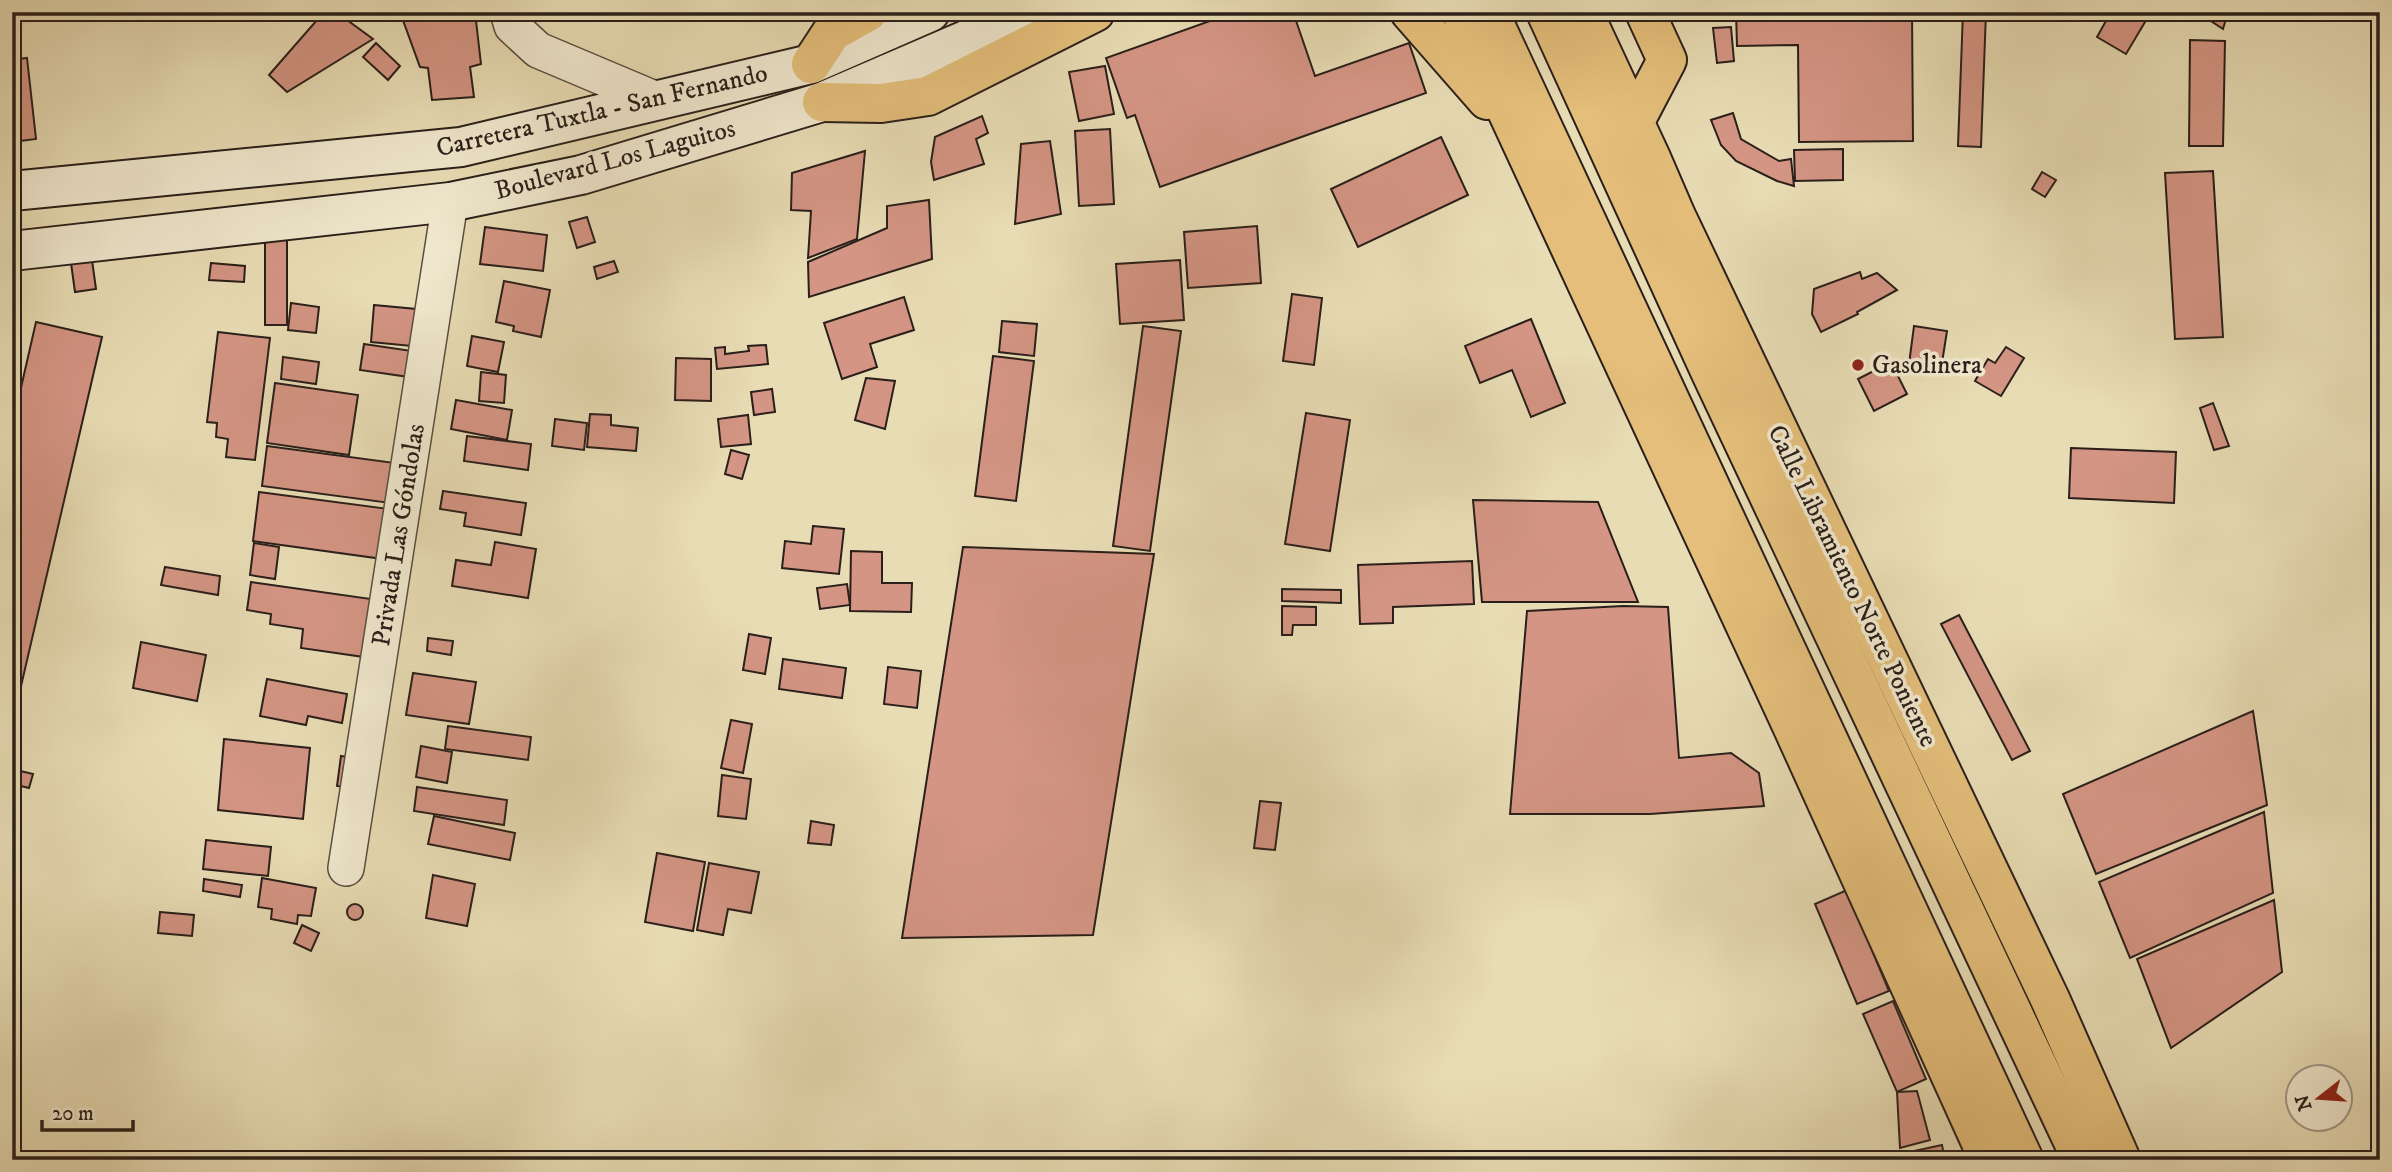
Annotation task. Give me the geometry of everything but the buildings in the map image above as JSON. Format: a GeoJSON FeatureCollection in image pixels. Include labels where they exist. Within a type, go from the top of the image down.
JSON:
{"type":"FeatureCollection","features":[{"type":"Feature","properties":{"kind":"main road"},"geometry":{"type":"LineString","coordinates":[[811,64],[832,32],[868,12]]}},
{"type":"Feature","properties":{"kind":"main road","name":"Carretera Tuxtla - San Fernando"},"geometry":{"type":"LineString","coordinates":[[12,191],[461,147],[811,64],[930,12]]}},
{"type":"Feature","properties":{"kind":"main road","name":"Boulevard Los Laguitos"},"geometry":{"type":"LineString","coordinates":[[12,251],[450,202],[581,175],[822,102],[1031,12]]}},
{"type":"Feature","properties":{"kind":"main road"},"geometry":{"type":"LineString","coordinates":[[822,102],[881,103],[928,96],[1095,12]]}},
{"type":"Feature","properties":{"kind":"main road"},"geometry":{"type":"LineString","coordinates":[[1410,12],[1520,138]]}},
{"type":"Feature","properties":{"kind":"main road"},"geometry":{"type":"LineString","coordinates":[[1461,12],[1793,728],[1989,1160]]}},
{"type":"Feature","properties":{"kind":"main road"},"geometry":{"type":"LineString","coordinates":[[1489,12],[2024,1160]]}},
{"type":"Feature","properties":{"kind":"main road","name":"Calle Libramiento Norte Poniente"},"geometry":{"type":"LineString","coordinates":[[1546,12],[1729,410],[2082,1160]]}},
{"type":"Feature","properties":{"kind":"main road","name":"Calle Libramiento Norte Poniente"},"geometry":{"type":"LineString","coordinates":[[1583,12],[1676,216],[2050,999],[2121,1160]]}},
{"type":"Feature","properties":{"kind":"main road"},"geometry":{"type":"LineString","coordinates":[[1634,123],[1667,60],[1645,12]]}},
{"type":"Feature","properties":{"kind":"street"},"geometry":{"type":"LineString","coordinates":[[508,12],[512,26],[538,50],[659,101]]}},
{"type":"Feature","properties":{"kind":"street","name":"Privada Las Góndolas"},"geometry":{"type":"LineString","coordinates":[[346,868],[450,202]]}},
{"type":"Feature","properties":{"kind":"place","name":"Gasolinera"},"geometry":{"type":"Point","coordinates":[1858,365]}}]}
